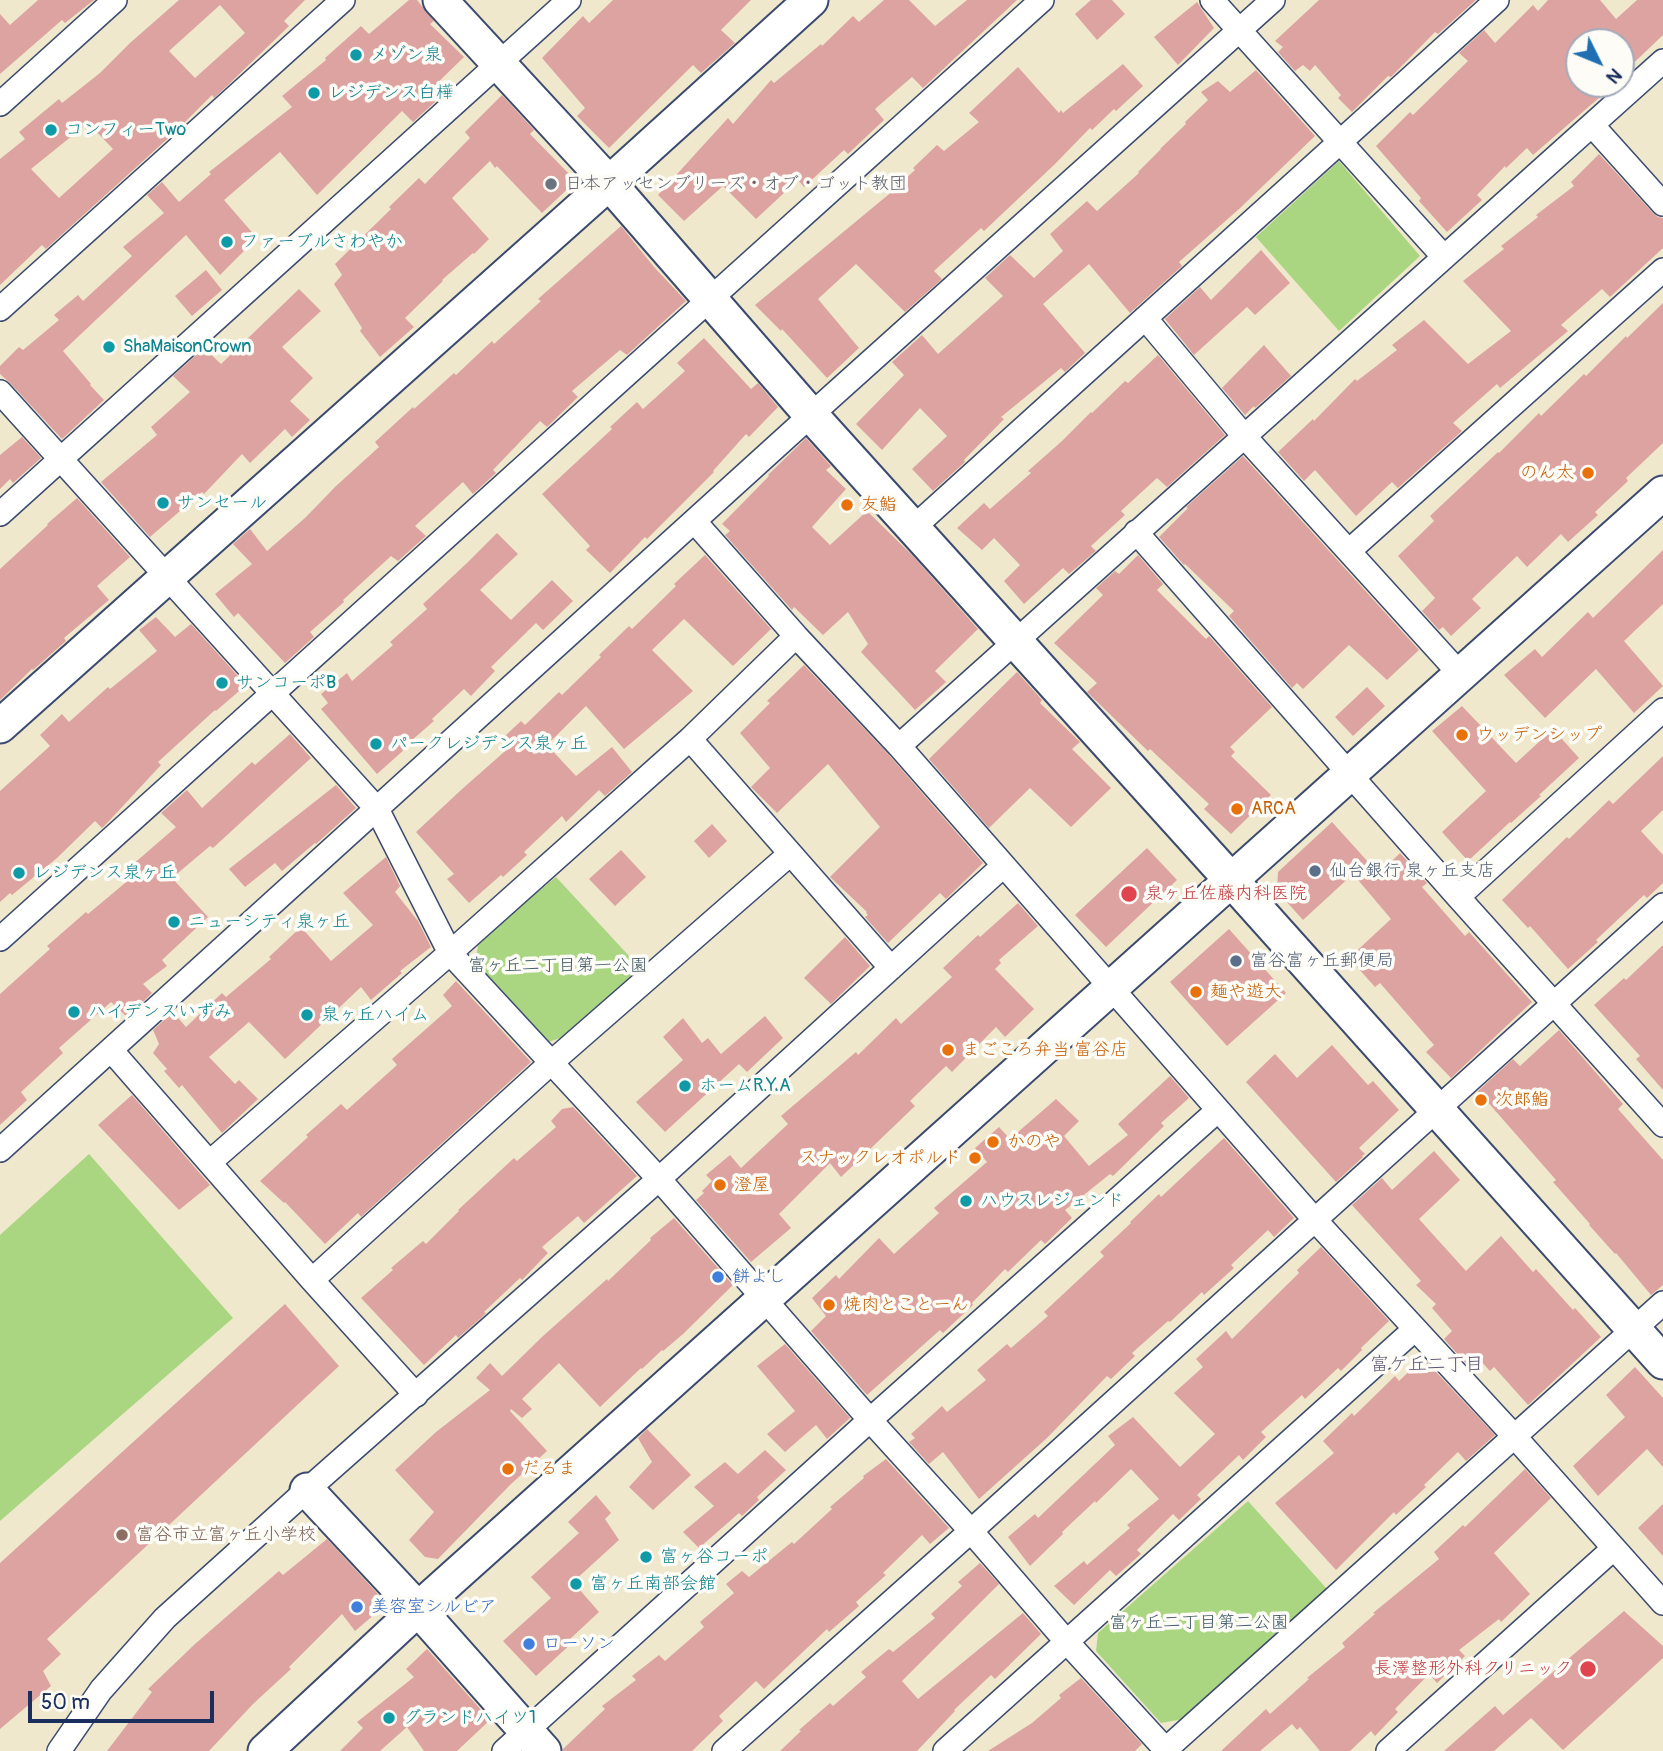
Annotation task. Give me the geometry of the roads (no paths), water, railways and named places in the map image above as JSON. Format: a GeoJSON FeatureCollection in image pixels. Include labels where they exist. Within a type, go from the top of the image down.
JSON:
{"type":"FeatureCollection","features":[{"type":"Feature","properties":{"kind":"street"},"geometry":{"type":"LineString","coordinates":[[0,104],[115,0]]}},
{"type":"Feature","properties":{"kind":"street"},"geometry":{"type":"LineString","coordinates":[[0,309],[343,0]]}},
{"type":"Feature","properties":{"kind":"street"},"geometry":{"type":"LineString","coordinates":[[440,0],[609,183],[811,415],[1663,1362]]}},
{"type":"Feature","properties":{"kind":"street"},"geometry":{"type":"LineString","coordinates":[[0,514],[569,0]]}},
{"type":"Feature","properties":{"kind":"street"},"geometry":{"type":"LineString","coordinates":[[0,726],[811,0]]}},
{"type":"Feature","properties":{"kind":"street"},"geometry":{"type":"LineString","coordinates":[[0,939],[1042,0]]}},
{"type":"Feature","properties":{"kind":"street"},"geometry":{"type":"LineString","coordinates":[[1212,0],[1444,257]]}},
{"type":"Feature","properties":{"kind":"street"},"geometry":{"type":"LineString","coordinates":[[0,1150],[1273,0]]}},
{"type":"Feature","properties":{"kind":"street"},"geometry":{"type":"LineString","coordinates":[[913,528],[1497,0]]}},
{"type":"Feature","properties":{"kind":"street"},"geometry":{"type":"LineString","coordinates":[[899,746],[1663,61]]}},
{"type":"Feature","properties":{"kind":"street"},"geometry":{"type":"LineString","coordinates":[[1592,125],[1663,204]]}},
{"type":"Feature","properties":{"kind":"street"},"geometry":{"type":"LineString","coordinates":[[1349,551],[1663,270]]}},
{"type":"Feature","properties":{"kind":"street"},"geometry":{"type":"LineString","coordinates":[[1145,318],[1244,436],[1460,674]]}},
{"type":"Feature","properties":{"kind":"street"},"geometry":{"type":"LineString","coordinates":[[0,392],[377,809],[450,953],[659,1179],[1066,1641],[1166,1750],[1663,1303]]}},
{"type":"Feature","properties":{"kind":"street"},"geometry":{"type":"LineString","coordinates":[[265,1751],[418,1609],[1663,493]]}},
{"type":"Feature","properties":{"kind":"street"},"geometry":{"type":"LineString","coordinates":[[694,521],[899,746],[1217,1111],[1663,1603]]}},
{"type":"Feature","properties":{"kind":"street"},"geometry":{"type":"LineString","coordinates":[[1136,532],[1553,1004],[1660,1116]]}},
{"type":"Feature","properties":{"kind":"street"},"geometry":{"type":"LineString","coordinates":[[209,1162],[450,953],[690,739],[796,636]]}},
{"type":"Feature","properties":{"kind":"street"},"geometry":{"type":"LineString","coordinates":[[1458,897],[1663,710]]}},
{"type":"Feature","properties":{"kind":"street"},"geometry":{"type":"LineString","coordinates":[[690,739],[891,968]]}},
{"type":"Feature","properties":{"kind":"street"},"geometry":{"type":"LineString","coordinates":[[312,1280],[552,1062],[790,854]]}},
{"type":"Feature","properties":{"kind":"street"},"geometry":{"type":"LineString","coordinates":[[59,1751],[101,1690],[165,1618],[659,1179],[1003,866]]}},
{"type":"Feature","properties":{"kind":"street"},"geometry":{"type":"LineString","coordinates":[[724,1751],[1663,905]]}},
{"type":"Feature","properties":{"kind":"street"},"geometry":{"type":"LineString","coordinates":[[111,1050],[416,1395]]}},
{"type":"Feature","properties":{"kind":"street"},"geometry":{"type":"LineString","coordinates":[[307,1490],[418,1609],[525,1745],[870,1420],[1217,1111]]}},
{"type":"Feature","properties":{"kind":"street"},"geometry":{"type":"LineString","coordinates":[[945,1751],[1415,1329]]}},
{"type":"Feature","properties":{"kind":"street"},"geometry":{"type":"LineString","coordinates":[[1388,1751],[1613,1549]]}},
{"type":"Feature","properties":{"kind":"place","name":"メゾン泉"},"geometry":{"type":"Point","coordinates":[356,55]}},
{"type":"Feature","properties":{"kind":"place","name":"レジデンス白樺"},"geometry":{"type":"Point","coordinates":[314,93]}},
{"type":"Feature","properties":{"kind":"place","name":"コンフィーTwo"},"geometry":{"type":"Point","coordinates":[51,130]}},
{"type":"Feature","properties":{"kind":"place","name":"日本アッセンブリーズ・オブ・ゴット教団"},"geometry":{"type":"Point","coordinates":[551,184]}},
{"type":"Feature","properties":{"kind":"place","name":"ファーブルさわやか"},"geometry":{"type":"Point","coordinates":[227,242]}},
{"type":"Feature","properties":{"kind":"place","name":"ShaMaisonCrown"},"geometry":{"type":"Point","coordinates":[109,347]}},
{"type":"Feature","properties":{"kind":"place","name":"のん太"},"geometry":{"type":"Point","coordinates":[1588,473]}},
{"type":"Feature","properties":{"kind":"place","name":"サンセール"},"geometry":{"type":"Point","coordinates":[163,503]}},
{"type":"Feature","properties":{"kind":"place","name":"友鮨"},"geometry":{"type":"Point","coordinates":[847,505]}},
{"type":"Feature","properties":{"kind":"place","name":"サンコーポB"},"geometry":{"type":"Point","coordinates":[222,683]}},
{"type":"Feature","properties":{"kind":"place","name":"ウッデンシップ"},"geometry":{"type":"Point","coordinates":[1462,735]}},
{"type":"Feature","properties":{"kind":"place","name":"パークレジデンス泉ヶ丘"},"geometry":{"type":"Point","coordinates":[376,744]}},
{"type":"Feature","properties":{"kind":"place","name":"ARCA"},"geometry":{"type":"Point","coordinates":[1237,809]}},
{"type":"Feature","properties":{"kind":"place","name":"仙台銀行 泉ヶ丘支店"},"geometry":{"type":"Point","coordinates":[1315,871]}},
{"type":"Feature","properties":{"kind":"place","name":"レジデンス泉ヶ丘"},"geometry":{"type":"Point","coordinates":[19,873]}},
{"type":"Feature","properties":{"kind":"place","name":"泉ヶ丘佐藤内科医院"},"geometry":{"type":"Point","coordinates":[1129,894]}},
{"type":"Feature","properties":{"kind":"place","name":"ニューシティ泉ヶ丘"},"geometry":{"type":"Point","coordinates":[174,922]}},
{"type":"Feature","properties":{"kind":"place","name":"富谷富ヶ丘郵便局"},"geometry":{"type":"Point","coordinates":[1236,961]}},
{"type":"Feature","properties":{"kind":"place","name":"麺や遊大"},"geometry":{"type":"Point","coordinates":[1196,992]}},
{"type":"Feature","properties":{"kind":"place","name":"ハイデンスいずみ"},"geometry":{"type":"Point","coordinates":[74,1012]}},
{"type":"Feature","properties":{"kind":"place","name":"泉ヶ丘ハイム"},"geometry":{"type":"Point","coordinates":[307,1015]}},
{"type":"Feature","properties":{"kind":"place","name":"まごころ弁当 富谷店"},"geometry":{"type":"Point","coordinates":[948,1050]}},
{"type":"Feature","properties":{"kind":"place","name":"ホームR.Y.A"},"geometry":{"type":"Point","coordinates":[685,1086]}},
{"type":"Feature","properties":{"kind":"place","name":"次郎鮨"},"geometry":{"type":"Point","coordinates":[1481,1100]}},
{"type":"Feature","properties":{"kind":"place","name":"かのや"},"geometry":{"type":"Point","coordinates":[993,1142]}},
{"type":"Feature","properties":{"kind":"place","name":"スナックレオポルド"},"geometry":{"type":"Point","coordinates":[975,1158]}},
{"type":"Feature","properties":{"kind":"place","name":"澄屋"},"geometry":{"type":"Point","coordinates":[720,1185]}},
{"type":"Feature","properties":{"kind":"place","name":"ハウスレジェンド"},"geometry":{"type":"Point","coordinates":[966,1201]}},
{"type":"Feature","properties":{"kind":"place","name":"餅よし"},"geometry":{"type":"Point","coordinates":[718,1277]}},
{"type":"Feature","properties":{"kind":"place","name":"焼肉とことーん"},"geometry":{"type":"Point","coordinates":[829,1305]}},
{"type":"Feature","properties":{"kind":"place","name":"だるま"},"geometry":{"type":"Point","coordinates":[508,1469]}},
{"type":"Feature","properties":{"kind":"place","name":"富谷市立富ヶ丘小学校"},"geometry":{"type":"Point","coordinates":[122,1535]}},
{"type":"Feature","properties":{"kind":"place","name":"富ヶ谷コーポ"},"geometry":{"type":"Point","coordinates":[646,1557]}},
{"type":"Feature","properties":{"kind":"place","name":"富ヶ丘南部会館"},"geometry":{"type":"Point","coordinates":[576,1584]}},
{"type":"Feature","properties":{"kind":"place","name":"美容室シルビア"},"geometry":{"type":"Point","coordinates":[357,1607]}},
{"type":"Feature","properties":{"kind":"place","name":"ローソン"},"geometry":{"type":"Point","coordinates":[529,1644]}},
{"type":"Feature","properties":{"kind":"place","name":"長澤整形外科クリニック"},"geometry":{"type":"Point","coordinates":[1588,1669]}},
{"type":"Feature","properties":{"kind":"place","name":"グランドハイツ1"},"geometry":{"type":"Point","coordinates":[389,1718]}},
{"type":"Feature","properties":{"kind":"district","name":"富ケ丘二丁目"},"geometry":{"type":"Point","coordinates":[1427,1365]}},
{"type":"Feature","properties":{"kind":"park label","name":"富ヶ丘二丁目第一公園"},"geometry":{"type":"Point","coordinates":[558,966]}},
{"type":"Feature","properties":{"kind":"park label","name":"富ヶ丘二丁目第二公園"},"geometry":{"type":"Point","coordinates":[1199,1623]}}]}
